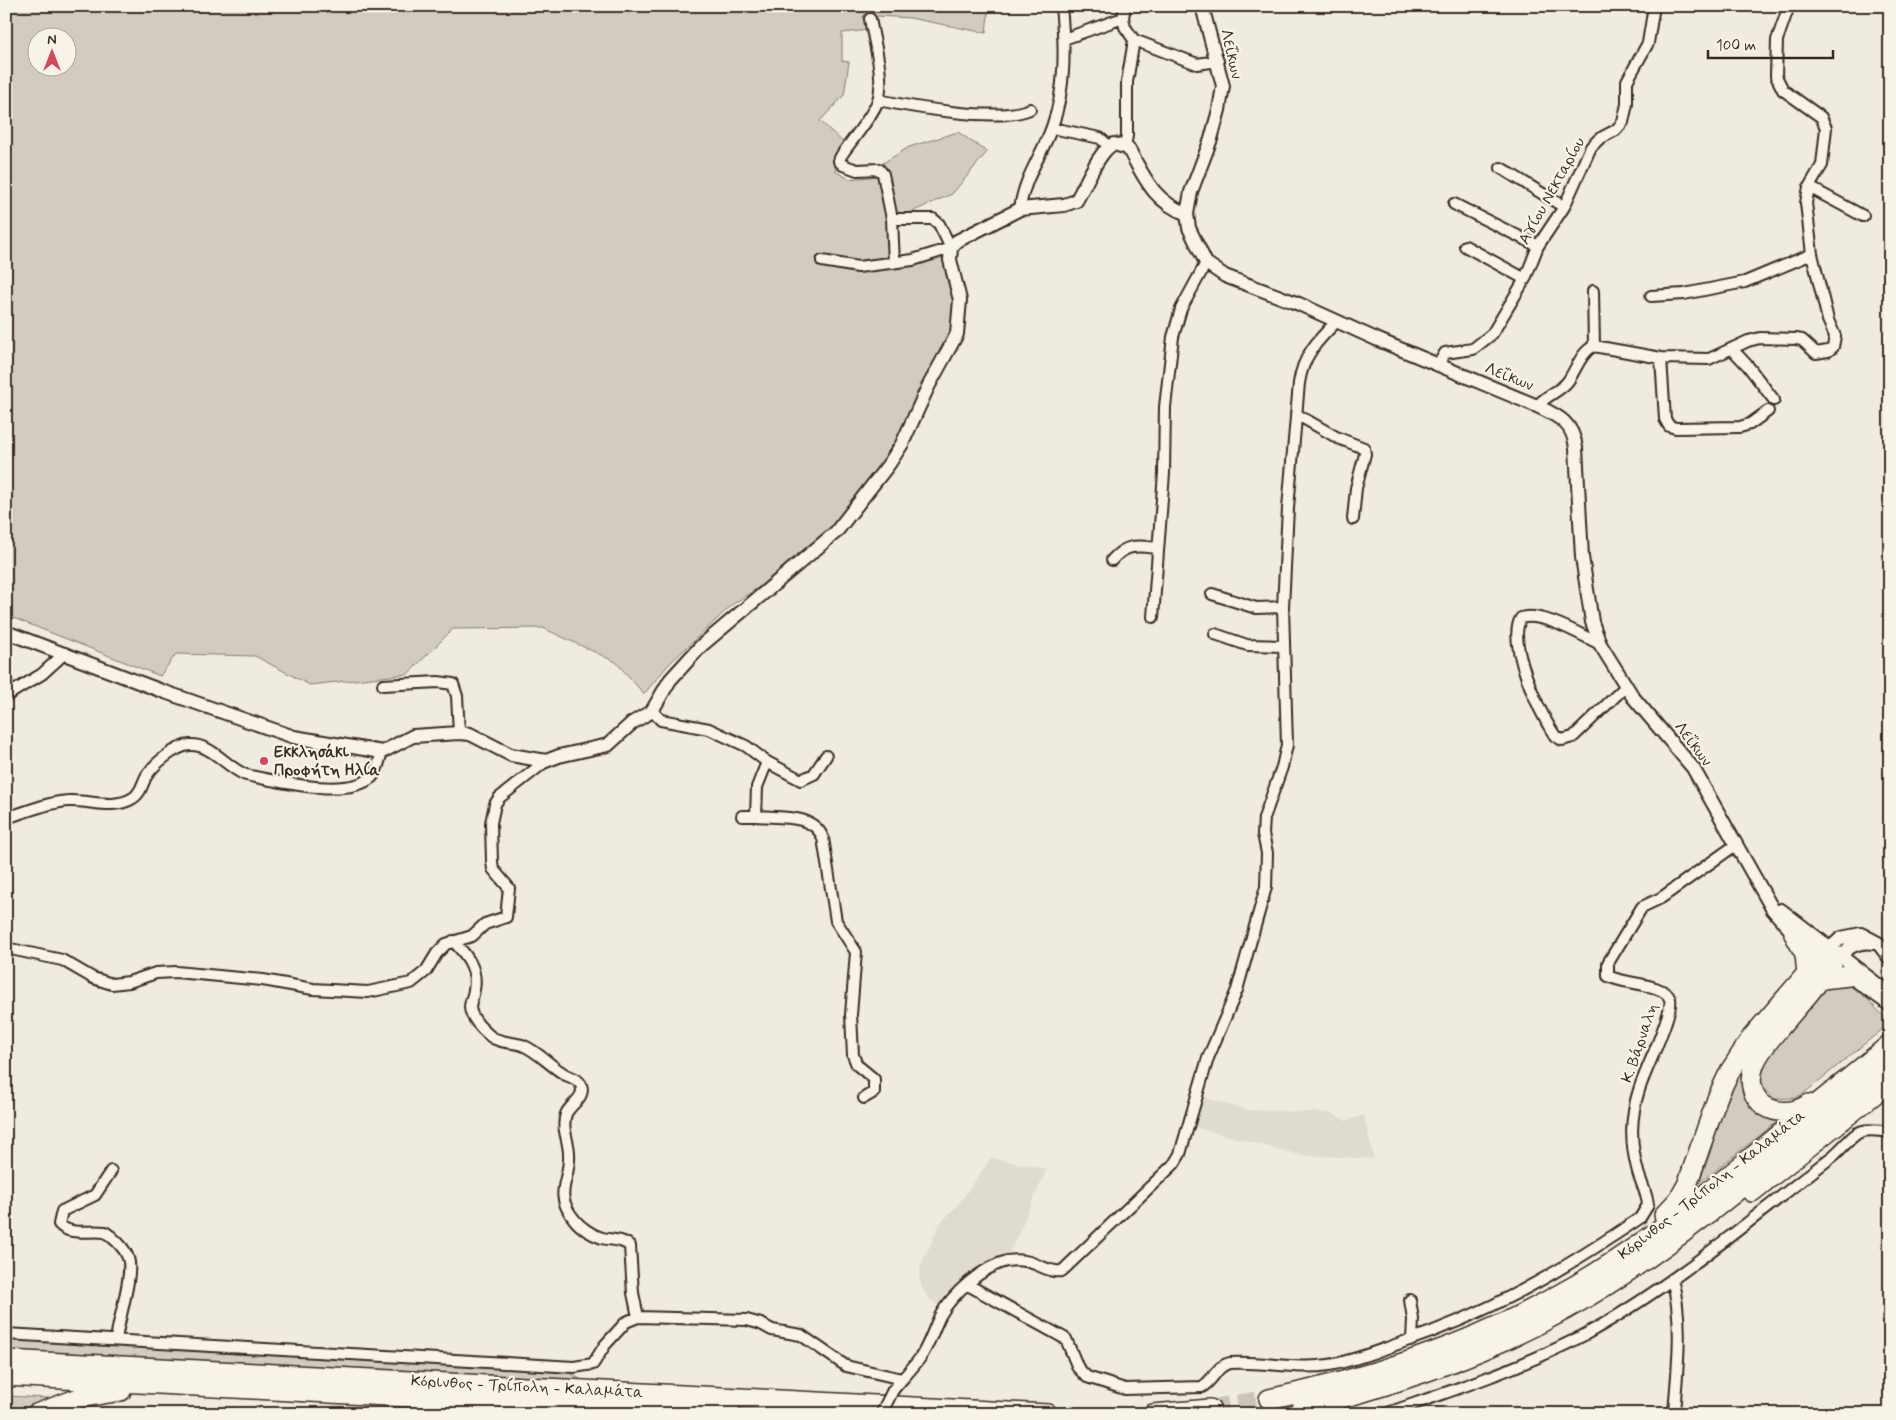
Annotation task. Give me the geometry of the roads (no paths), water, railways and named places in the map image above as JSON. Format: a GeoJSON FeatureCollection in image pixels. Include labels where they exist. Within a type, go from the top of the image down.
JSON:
{"type":"FeatureCollection","features":[{"type":"Feature","properties":{"kind":"highway"},"geometry":{"type":"LineString","coordinates":[[1794,934],[1805,954],[1850,976]]}},
{"type":"Feature","properties":{"kind":"highway"},"geometry":{"type":"LineString","coordinates":[[1825,963],[1759,1055],[1752,1074],[1754,1091],[1764,1105],[1776,1112],[1790,1113],[1802,1108],[1856,1073]]}},
{"type":"Feature","properties":{"kind":"highway"},"geometry":{"type":"LineString","coordinates":[[1588,1287],[1660,1220],[1679,1199],[1692,1173],[1724,1081],[1752,1037],[1825,963]]}},
{"type":"Feature","properties":{"kind":"highway","name":"Κόρινθος - Τρίπολη - Καλαμάτα"},"geometry":{"type":"LineString","coordinates":[[1269,1399],[1347,1381],[1428,1354],[1588,1287],[1890,1044]]}},
{"type":"Feature","properties":{"kind":"highway","name":"Κόρινθος - Τρίπολη - Καλαμάτα"},"geometry":{"type":"LineString","coordinates":[[1301,1409],[1383,1387],[1450,1363],[1513,1336],[1588,1287],[1693,1225],[1890,1063]]}},
{"type":"Feature","properties":{"kind":"highway"},"geometry":{"type":"LineString","coordinates":[[1588,1287],[1624,1278],[1750,1194],[1890,1082]]}},
{"type":"Feature","properties":{"kind":"highway","name":"Κόρινθος - Τρίπολη - Καλαμάτα"},"geometry":{"type":"LineString","coordinates":[[6,1360],[1048,1414]]}},
{"type":"Feature","properties":{"kind":"highway","name":"Κόρινθος - Τρίπολη - Καλαμάτα"},"geometry":{"type":"LineString","coordinates":[[6,1376],[731,1414]]}},
{"type":"Feature","properties":{"kind":"highway"},"geometry":{"type":"LineString","coordinates":[[36,1414],[79,1398],[107,1392],[211,1387]]}},
{"type":"Feature","properties":{"kind":"highway"},"geometry":{"type":"LineString","coordinates":[[1153,1414],[1210,1409]]}},
{"type":"Feature","properties":{"kind":"street"},"geometry":{"type":"LineString","coordinates":[[1020,209],[1024,186],[1052,128],[1062,90],[1064,39],[1061,6]]}},
{"type":"Feature","properties":{"kind":"street"},"geometry":{"type":"LineString","coordinates":[[1125,6],[1123,18],[1125,27],[1134,40],[1197,64],[1218,61]]}},
{"type":"Feature","properties":{"kind":"street","name":"Λεΐκων"},"geometry":{"type":"LineString","coordinates":[[1202,6],[1222,80],[1222,98],[1211,139],[1190,192],[1187,214],[1189,228],[1206,263],[1225,276],[1337,321],[1536,406],[1566,421],[1575,438],[1581,550],[1592,622],[1600,644],[1625,687],[1688,761],[1773,910],[1794,934]]}},
{"type":"Feature","properties":{"kind":"street","name":"Αγίου Νεκταρίου"},"geometry":{"type":"LineString","coordinates":[[1438,365],[1444,353],[1473,349],[1489,338],[1525,279],[1538,246],[1564,207],[1591,146],[1598,139],[1616,130],[1623,122],[1627,104],[1627,81],[1648,43],[1654,6]]}},
{"type":"Feature","properties":{"kind":"street"},"geometry":{"type":"LineString","coordinates":[[1536,406],[1545,396],[1567,382],[1585,353],[1594,346],[1661,358],[1709,359],[1760,338],[1802,340],[1816,353],[1828,351],[1833,347],[1835,336],[1828,320],[1812,254],[1806,203],[1810,187],[1822,165],[1826,128],[1821,117],[1784,90],[1776,76],[1777,40],[1789,6]]}},
{"type":"Feature","properties":{"kind":"street"},"geometry":{"type":"LineString","coordinates":[[1064,39],[1123,18]]}},
{"type":"Feature","properties":{"kind":"street"},"geometry":{"type":"LineString","coordinates":[[870,20],[878,69],[878,100],[868,122],[842,152],[839,161],[849,168],[879,169],[883,174],[892,219],[894,263]]}},
{"type":"Feature","properties":{"kind":"street"},"geometry":{"type":"LineString","coordinates":[[1125,146],[1128,136],[1127,82],[1134,40]]}},
{"type":"Feature","properties":{"kind":"street"},"geometry":{"type":"LineString","coordinates":[[878,100],[912,107],[956,112],[1011,114],[1030,109]]}},
{"type":"Feature","properties":{"kind":"street"},"geometry":{"type":"LineString","coordinates":[[1052,128],[1100,138],[1109,146]]}},
{"type":"Feature","properties":{"kind":"street"},"geometry":{"type":"LineString","coordinates":[[822,261],[858,268],[894,263],[951,248],[961,238],[1020,209],[1064,205],[1076,201],[1109,146],[1117,144],[1125,146],[1155,194],[1169,206],[1187,214]]}},
{"type":"Feature","properties":{"kind":"street"},"geometry":{"type":"LineString","coordinates":[[1501,168],[1564,207]]}},
{"type":"Feature","properties":{"kind":"street"},"geometry":{"type":"LineString","coordinates":[[1810,187],[1864,216]]}},
{"type":"Feature","properties":{"kind":"street"},"geometry":{"type":"LineString","coordinates":[[1454,204],[1538,246]]}},
{"type":"Feature","properties":{"kind":"street"},"geometry":{"type":"LineString","coordinates":[[6,948],[62,960],[93,978],[112,984],[129,982],[156,973],[176,972],[263,980],[314,989],[368,992],[402,986],[420,978],[437,953],[454,941],[472,936],[485,924],[506,917],[509,888],[494,869],[492,862],[493,811],[499,798],[546,761],[559,756],[608,745],[632,723],[652,711],[670,680],[701,646],[813,553],[841,526],[895,455],[957,334],[960,300],[952,274],[951,248],[939,224],[934,219],[892,219]]}},
{"type":"Feature","properties":{"kind":"street"},"geometry":{"type":"LineString","coordinates":[[1465,246],[1525,279]]}},
{"type":"Feature","properties":{"kind":"street"},"geometry":{"type":"LineString","coordinates":[[1651,296],[1684,294],[1745,282],[1812,254]]}},
{"type":"Feature","properties":{"kind":"street"},"geometry":{"type":"LineString","coordinates":[[1153,617],[1165,407],[1173,337],[1181,309],[1206,263]]}},
{"type":"Feature","properties":{"kind":"street"},"geometry":{"type":"LineString","coordinates":[[1592,291],[1594,346]]}},
{"type":"Feature","properties":{"kind":"street"},"geometry":{"type":"LineString","coordinates":[[881,1414],[893,1390],[920,1357],[946,1307],[968,1285],[996,1266],[1018,1260],[1030,1261],[1049,1270],[1062,1271],[1174,1164],[1180,1154],[1208,1058],[1237,990],[1266,887],[1268,853],[1263,834],[1264,818],[1282,767],[1287,745],[1283,607],[1288,508],[1300,372],[1304,361],[1315,344],[1337,321]]}},
{"type":"Feature","properties":{"kind":"street"},"geometry":{"type":"LineString","coordinates":[[1732,348],[1774,400]]}},
{"type":"Feature","properties":{"kind":"street"},"geometry":{"type":"LineString","coordinates":[[1661,358],[1666,419],[1669,426],[1676,428],[1740,427],[1750,424],[1768,411]]}},
{"type":"Feature","properties":{"kind":"street"},"geometry":{"type":"LineString","coordinates":[[1296,414],[1338,438],[1364,448],[1365,454],[1358,478],[1353,519]]}},
{"type":"Feature","properties":{"kind":"street"},"geometry":{"type":"LineString","coordinates":[[1112,560],[1120,550],[1134,546],[1158,548]]}},
{"type":"Feature","properties":{"kind":"street"},"geometry":{"type":"LineString","coordinates":[[1212,594],[1256,608],[1283,607]]}},
{"type":"Feature","properties":{"kind":"street"},"geometry":{"type":"LineString","coordinates":[[1600,644],[1555,624],[1532,617],[1521,618],[1517,624],[1516,641],[1521,662],[1555,736],[1562,740],[1573,737],[1625,687]]}},
{"type":"Feature","properties":{"kind":"street"},"geometry":{"type":"LineString","coordinates":[[6,632],[66,653],[162,691],[294,736],[382,752],[413,736],[470,734],[511,755],[546,761]]}},
{"type":"Feature","properties":{"kind":"street"},"geometry":{"type":"LineString","coordinates":[[1215,634],[1247,645],[1284,646]]}},
{"type":"Feature","properties":{"kind":"street"},"geometry":{"type":"LineString","coordinates":[[6,696],[42,674],[66,653]]}},
{"type":"Feature","properties":{"kind":"street"},"geometry":{"type":"LineString","coordinates":[[383,685],[438,682],[453,684],[457,696],[459,733]]}},
{"type":"Feature","properties":{"kind":"street"},"geometry":{"type":"LineString","coordinates":[[652,711],[662,720],[709,729],[746,746],[767,762],[801,780],[814,774],[826,756]]}},
{"type":"Feature","properties":{"kind":"street"},"geometry":{"type":"LineString","coordinates":[[6,818],[55,803],[84,801],[107,804],[134,797],[142,789],[146,776],[152,768],[175,751],[190,745],[207,749],[236,772],[246,776],[319,787],[360,784],[372,777],[382,752]]}},
{"type":"Feature","properties":{"kind":"street"},"geometry":{"type":"LineString","coordinates":[[756,816],[756,787],[767,762]]}},
{"type":"Feature","properties":{"kind":"street"},"geometry":{"type":"LineString","coordinates":[[742,816],[811,822],[819,828],[836,921],[856,952],[851,1016],[853,1056],[857,1065],[874,1080],[875,1084],[874,1092],[864,1098]]}},
{"type":"Feature","properties":{"kind":"street","name":"Κ. Βάρναλη"},"geometry":{"type":"LineString","coordinates":[[1412,1340],[1474,1316],[1533,1286],[1640,1218],[1648,1205],[1633,1150],[1632,1115],[1650,1058],[1666,1023],[1670,1010],[1670,999],[1665,992],[1658,989],[1614,980],[1608,976],[1608,963],[1642,907],[1661,898],[1737,844]]}},
{"type":"Feature","properties":{"kind":"street","name":"Λεΐκων"},"geometry":{"type":"LineString","coordinates":[[1762,890],[1784,913],[1825,963],[1890,994]]}},
{"type":"Feature","properties":{"kind":"street"},"geometry":{"type":"LineString","coordinates":[[1825,963],[1841,938],[1855,934],[1869,936],[1890,959]]}},
{"type":"Feature","properties":{"kind":"street"},"geometry":{"type":"LineString","coordinates":[[454,941],[466,953],[473,966],[474,989],[470,1011],[474,1019],[491,1037],[529,1049],[560,1071],[579,1081],[582,1088],[581,1095],[567,1112],[564,1124],[564,1134],[570,1156],[563,1183],[564,1196],[567,1208],[574,1220],[587,1231],[601,1238],[624,1242],[630,1246],[632,1288],[638,1317]]}},
{"type":"Feature","properties":{"kind":"street"},"geometry":{"type":"LineString","coordinates":[[1850,976],[1890,1005]]}},
{"type":"Feature","properties":{"kind":"street"},"geometry":{"type":"LineString","coordinates":[[1385,1414],[1480,1381],[1561,1347],[1618,1315],[1672,1279],[1833,1156],[1855,1134],[1866,1129],[1890,1132]]}},
{"type":"Feature","properties":{"kind":"street"},"geometry":{"type":"LineString","coordinates":[[111,1171],[95,1195],[62,1210],[59,1224],[63,1229],[71,1231],[105,1232],[125,1251],[128,1258],[129,1272],[116,1340]]}},
{"type":"Feature","properties":{"kind":"street"},"geometry":{"type":"LineString","coordinates":[[1672,1279],[1678,1300],[1680,1320],[1674,1414]]}},
{"type":"Feature","properties":{"kind":"street"},"geometry":{"type":"LineString","coordinates":[[968,1285],[1066,1339],[1078,1368],[1087,1377],[1125,1389],[1202,1387],[1211,1380],[1220,1367],[1230,1363],[1302,1366],[1339,1363],[1412,1340],[1413,1319],[1410,1300]]}},
{"type":"Feature","properties":{"kind":"street"},"geometry":{"type":"LineString","coordinates":[[6,1334],[580,1367],[593,1364],[605,1345],[626,1322],[638,1317],[755,1322],[772,1330],[801,1335],[846,1366],[902,1379]]}},
{"type":"Feature","properties":{"kind":"tunnel"},"geometry":{"type":"LineString","coordinates":[[1210,1409],[1269,1399]]}},
{"type":"Feature","properties":{"kind":"tunnel"},"geometry":{"type":"LineString","coordinates":[[1277,1414],[1301,1409]]}},
{"type":"Feature","properties":{"kind":"place","name":"Εκκλησάκι Προφήτη Ηλία"},"geometry":{"type":"Point","coordinates":[264,761]}}]}
